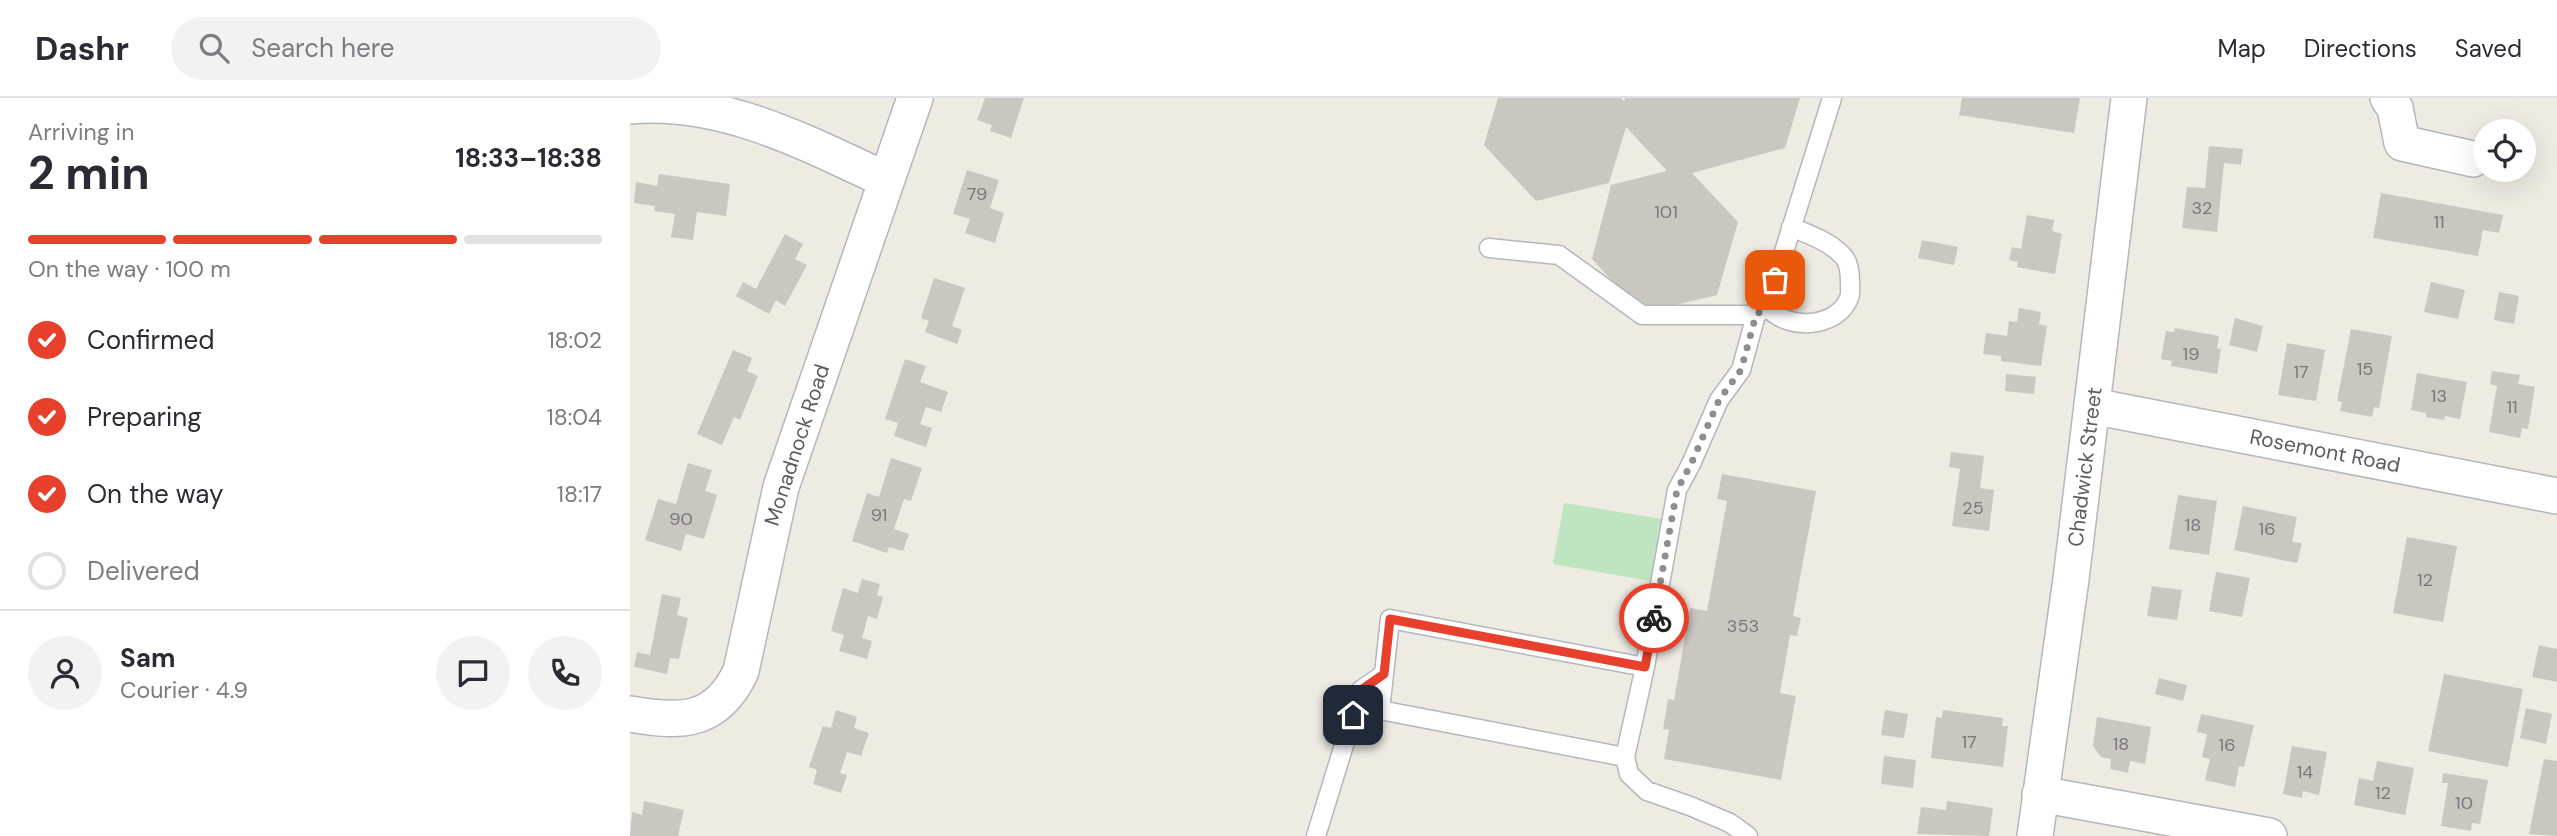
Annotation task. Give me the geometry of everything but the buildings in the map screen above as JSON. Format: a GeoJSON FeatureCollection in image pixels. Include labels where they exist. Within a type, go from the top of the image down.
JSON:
{"type":"FeatureCollection","features":[{"type":"Feature","properties":{"kind":"street","name":"Monadnock Road"},"geometry":{"type":"LineString","coordinates":[[630,714],[660,719],[692,716],[717,706],[733,688],[741,671],[783,480],[915,98]]}},
{"type":"Feature","properties":{"kind":"street","name":"Chadwick Street"},"geometry":{"type":"LineString","coordinates":[[2035,836],[2071,579],[2129,98]]}},
{"type":"Feature","properties":{"kind":"street"},"geometry":{"type":"LineString","coordinates":[[2388,98],[2395,108],[2402,143],[2473,159]]}},
{"type":"Feature","properties":{"kind":"street"},"geometry":{"type":"LineString","coordinates":[[630,106],[669,105],[720,113],[809,144],[886,180]]}},
{"type":"Feature","properties":{"kind":"street","name":"Rosemont Road"},"geometry":{"type":"LineString","coordinates":[[2092,406],[2557,496]]}},
{"type":"Feature","properties":{"kind":"street"},"geometry":{"type":"LineString","coordinates":[[2040,793],[2269,836]]}},
{"type":"Feature","properties":{"kind":"lane"},"geometry":{"type":"LineString","coordinates":[[1748,836],[1730,823],[1647,791],[1629,774],[1625,757],[1645,667],[1677,490],[1719,400],[1741,370],[1832,98]]}},
{"type":"Feature","properties":{"kind":"lane"},"geometry":{"type":"LineString","coordinates":[[1489,248],[1559,255],[1643,315],[1761,310],[1796,323],[1823,322],[1840,312],[1850,297],[1850,274],[1846,258],[1828,243],[1791,227]]}},
{"type":"Feature","properties":{"kind":"lane"},"geometry":{"type":"LineString","coordinates":[[1625,757],[1381,709],[1390,619],[1645,667]]}},
{"type":"Feature","properties":{"kind":"lane"},"geometry":{"type":"LineString","coordinates":[[1316,836],[1361,690],[1384,674]]}},
{"type":"Feature","properties":{"kind":"green space"},"geometry":{"type":"Polygon","coordinates":[[[1564,503],[1662,519],[1651,581],[1553,564],[1564,503]]]}},
{"type":"Feature","properties":{"kind":"way so far"},"geometry":{"type":"LineString","coordinates":[[1654,618],[1677,490],[1719,400],[1741,370],[1756,315],[1767,306],[1775,280]]}},
{"type":"Feature","properties":{"kind":"route"},"geometry":{"type":"LineString","coordinates":[[1353,715],[1361,690],[1384,674],[1390,619],[1645,667],[1654,618]]}}]}
